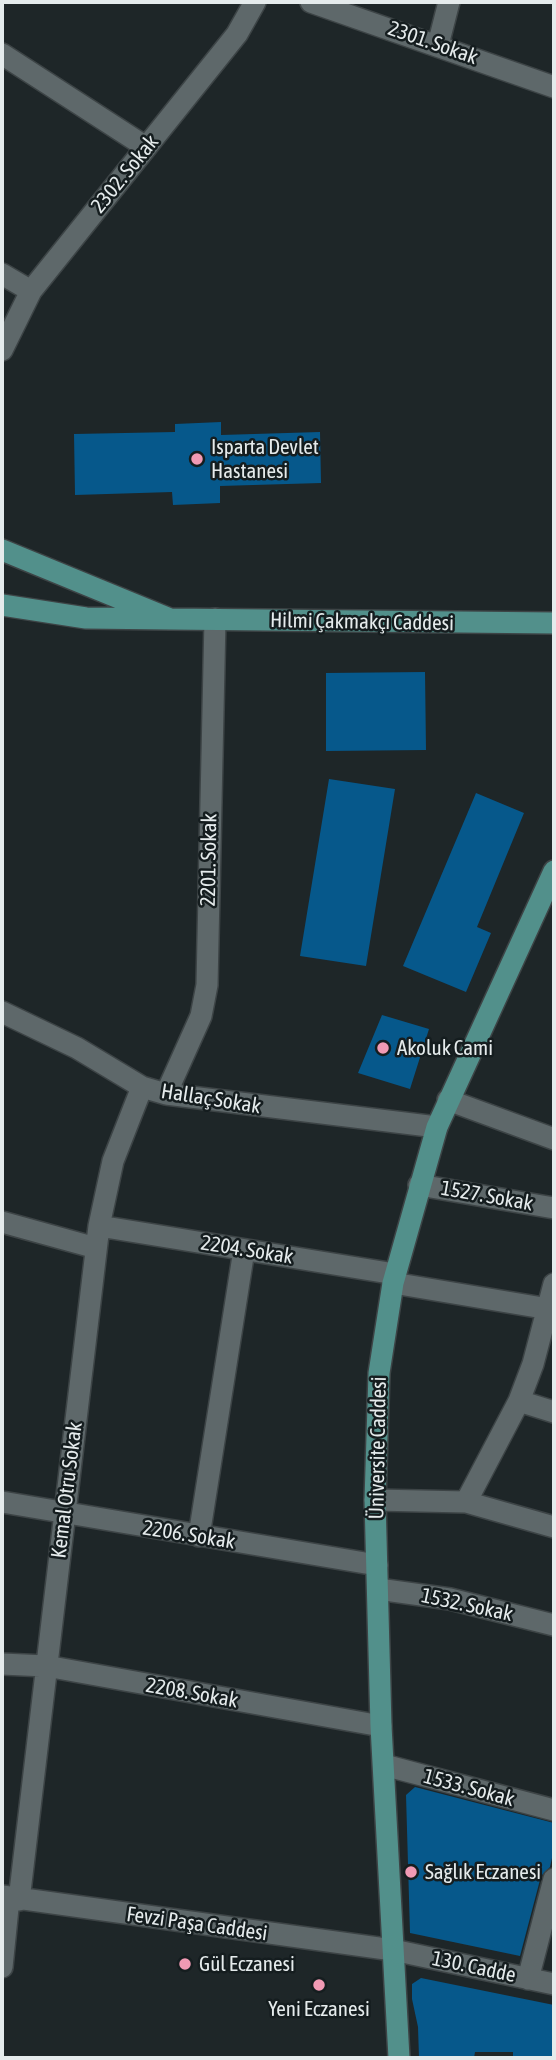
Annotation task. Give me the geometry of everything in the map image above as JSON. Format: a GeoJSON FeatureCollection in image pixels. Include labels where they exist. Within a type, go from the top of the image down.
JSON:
{"type":"FeatureCollection","features":[{"type":"Feature","properties":{"kind":"main road","name":"Hilmi Çakmakçı Caddesi"},"geometry":{"type":"LineString","coordinates":[[2,550],[170,618]]}},
{"type":"Feature","properties":{"kind":"main road","name":"Hilmi Çakmakçı Caddesi"},"geometry":{"type":"LineString","coordinates":[[2,605],[116,620],[170,618],[532,625],[554,623]]}},
{"type":"Feature","properties":{"kind":"main road"},"geometry":{"type":"LineString","coordinates":[[532,625],[554,632]]}},
{"type":"Feature","properties":{"kind":"main road","name":"Üniversite Caddesi"},"geometry":{"type":"LineString","coordinates":[[399,2058],[381,1727],[376,1500],[379,1373],[394,1278],[438,1127],[554,871]]}},
{"type":"Feature","properties":{"kind":"street","name":"2302. Sokak"},"geometry":{"type":"LineString","coordinates":[[2,350],[31,291],[237,34],[256,2]]}},
{"type":"Feature","properties":{"kind":"street","name":"2301. Sokak"},"geometry":{"type":"LineString","coordinates":[[311,2],[554,87]]}},
{"type":"Feature","properties":{"kind":"street"},"geometry":{"type":"LineString","coordinates":[[438,45],[449,2]]}},
{"type":"Feature","properties":{"kind":"street"},"geometry":{"type":"LineString","coordinates":[[2,54],[146,147]]}},
{"type":"Feature","properties":{"kind":"street"},"geometry":{"type":"LineString","coordinates":[[2,274],[31,291]]}},
{"type":"Feature","properties":{"kind":"street","name":"2201. Sokak"},"geometry":{"type":"LineString","coordinates":[[166,1094],[201,1016],[206,985],[215,619]]}},
{"type":"Feature","properties":{"kind":"street","name":"Hallaç Sokak"},"geometry":{"type":"LineString","coordinates":[[2,1012],[76,1048],[142,1087],[166,1094],[438,1127]]}},
{"type":"Feature","properties":{"kind":"street","name":"Kemal Otru Sokak"},"geometry":{"type":"LineString","coordinates":[[2,1967],[46,1666],[99,1226],[113,1161],[142,1087]]}},
{"type":"Feature","properties":{"kind":"street"},"geometry":{"type":"LineString","coordinates":[[448,1100],[554,1139]]}},
{"type":"Feature","properties":{"kind":"street","name":"1527. Sokak"},"geometry":{"type":"LineString","coordinates":[[419,1185],[554,1208]]}},
{"type":"Feature","properties":{"kind":"street"},"geometry":{"type":"LineString","coordinates":[[2,1222],[96,1248]]}},
{"type":"Feature","properties":{"kind":"street","name":"2204. Sokak"},"geometry":{"type":"LineString","coordinates":[[99,1226],[244,1250],[549,1309]]}},
{"type":"Feature","properties":{"kind":"street"},"geometry":{"type":"LineString","coordinates":[[199,1536],[244,1250]]}},
{"type":"Feature","properties":{"kind":"street"},"geometry":{"type":"LineString","coordinates":[[466,1502],[519,1401],[549,1309],[554,1284]]}},
{"type":"Feature","properties":{"kind":"street"},"geometry":{"type":"LineString","coordinates":[[519,1401],[554,1412]]}},
{"type":"Feature","properties":{"kind":"street"},"geometry":{"type":"LineString","coordinates":[[376,1500],[466,1502],[554,1527]]}},
{"type":"Feature","properties":{"kind":"street","name":"2206. Sokak"},"geometry":{"type":"LineString","coordinates":[[2,1503],[377,1565]]}},
{"type":"Feature","properties":{"kind":"street","name":"1532. Sokak"},"geometry":{"type":"LineString","coordinates":[[378,1589],[463,1601],[554,1625]]}},
{"type":"Feature","properties":{"kind":"street","name":"2208. Sokak"},"geometry":{"type":"LineString","coordinates":[[2,1664],[46,1666],[381,1727]]}},
{"type":"Feature","properties":{"kind":"street","name":"1533. Sokak"},"geometry":{"type":"LineString","coordinates":[[384,1765],[554,1810]]}},
{"type":"Feature","properties":{"kind":"street"},"geometry":{"type":"LineString","coordinates":[[528,1979],[554,1879]]}},
{"type":"Feature","properties":{"kind":"street","name":"Fevzi Paşa Caddesi"},"geometry":{"type":"LineString","coordinates":[[10,1898],[393,1950]]}},
{"type":"Feature","properties":{"kind":"street","name":"130. Cadde"},"geometry":{"type":"LineString","coordinates":[[393,1950],[554,1984]]}},
{"type":"Feature","properties":{"kind":"building","name":"Isparta Devlet Hastanesi"},"geometry":{"type":"Polygon","coordinates":[[[221,422],[221,435],[320,432],[321,483],[220,486],[220,503],[173,505],[172,492],[75,495],[74,434],[175,432],[175,424],[221,422]]]}},
{"type":"Feature","properties":{"kind":"building"},"geometry":{"type":"Polygon","coordinates":[[[425,672],[426,750],[326,751],[326,673],[425,672]]]}},
{"type":"Feature","properties":{"kind":"building"},"geometry":{"type":"Polygon","coordinates":[[[329,779],[395,789],[366,966],[300,956],[329,779]]]}},
{"type":"Feature","properties":{"kind":"building"},"geometry":{"type":"Polygon","coordinates":[[[476,793],[524,813],[477,927],[491,933],[466,992],[403,966],[476,793]]]}},
{"type":"Feature","properties":{"kind":"building","name":"Akoluk Cami"},"geometry":{"type":"Polygon","coordinates":[[[382,1015],[429,1029],[410,1089],[358,1073],[382,1015]]]}},
{"type":"Feature","properties":{"kind":"building"},"geometry":{"type":"Polygon","coordinates":[[[415,1787],[554,1823],[554,1849],[550,1867],[541,1876],[520,1956],[410,1933],[406,1795],[415,1787]]]}},
{"type":"Feature","properties":{"kind":"building"},"geometry":{"type":"Polygon","coordinates":[[[421,1978],[554,2005],[554,2058],[513,2058],[513,2052],[475,2052],[474,2058],[419,2058],[412,1984],[421,1978]]]}},
{"type":"Feature","properties":{"kind":"place","name":"Isparta Devlet Hastanesi"},"geometry":{"type":"Point","coordinates":[197,459]}},
{"type":"Feature","properties":{"kind":"place","name":"Akoluk Cami"},"geometry":{"type":"Point","coordinates":[383,1048]}},
{"type":"Feature","properties":{"kind":"place","name":"Sağlık Eczanesi"},"geometry":{"type":"Point","coordinates":[411,1872]}},
{"type":"Feature","properties":{"kind":"place","name":"Gül Eczanesi"},"geometry":{"type":"Point","coordinates":[185,1964]}},
{"type":"Feature","properties":{"kind":"place","name":"Yeni Eczanesi"},"geometry":{"type":"Point","coordinates":[319,1985]}}]}
